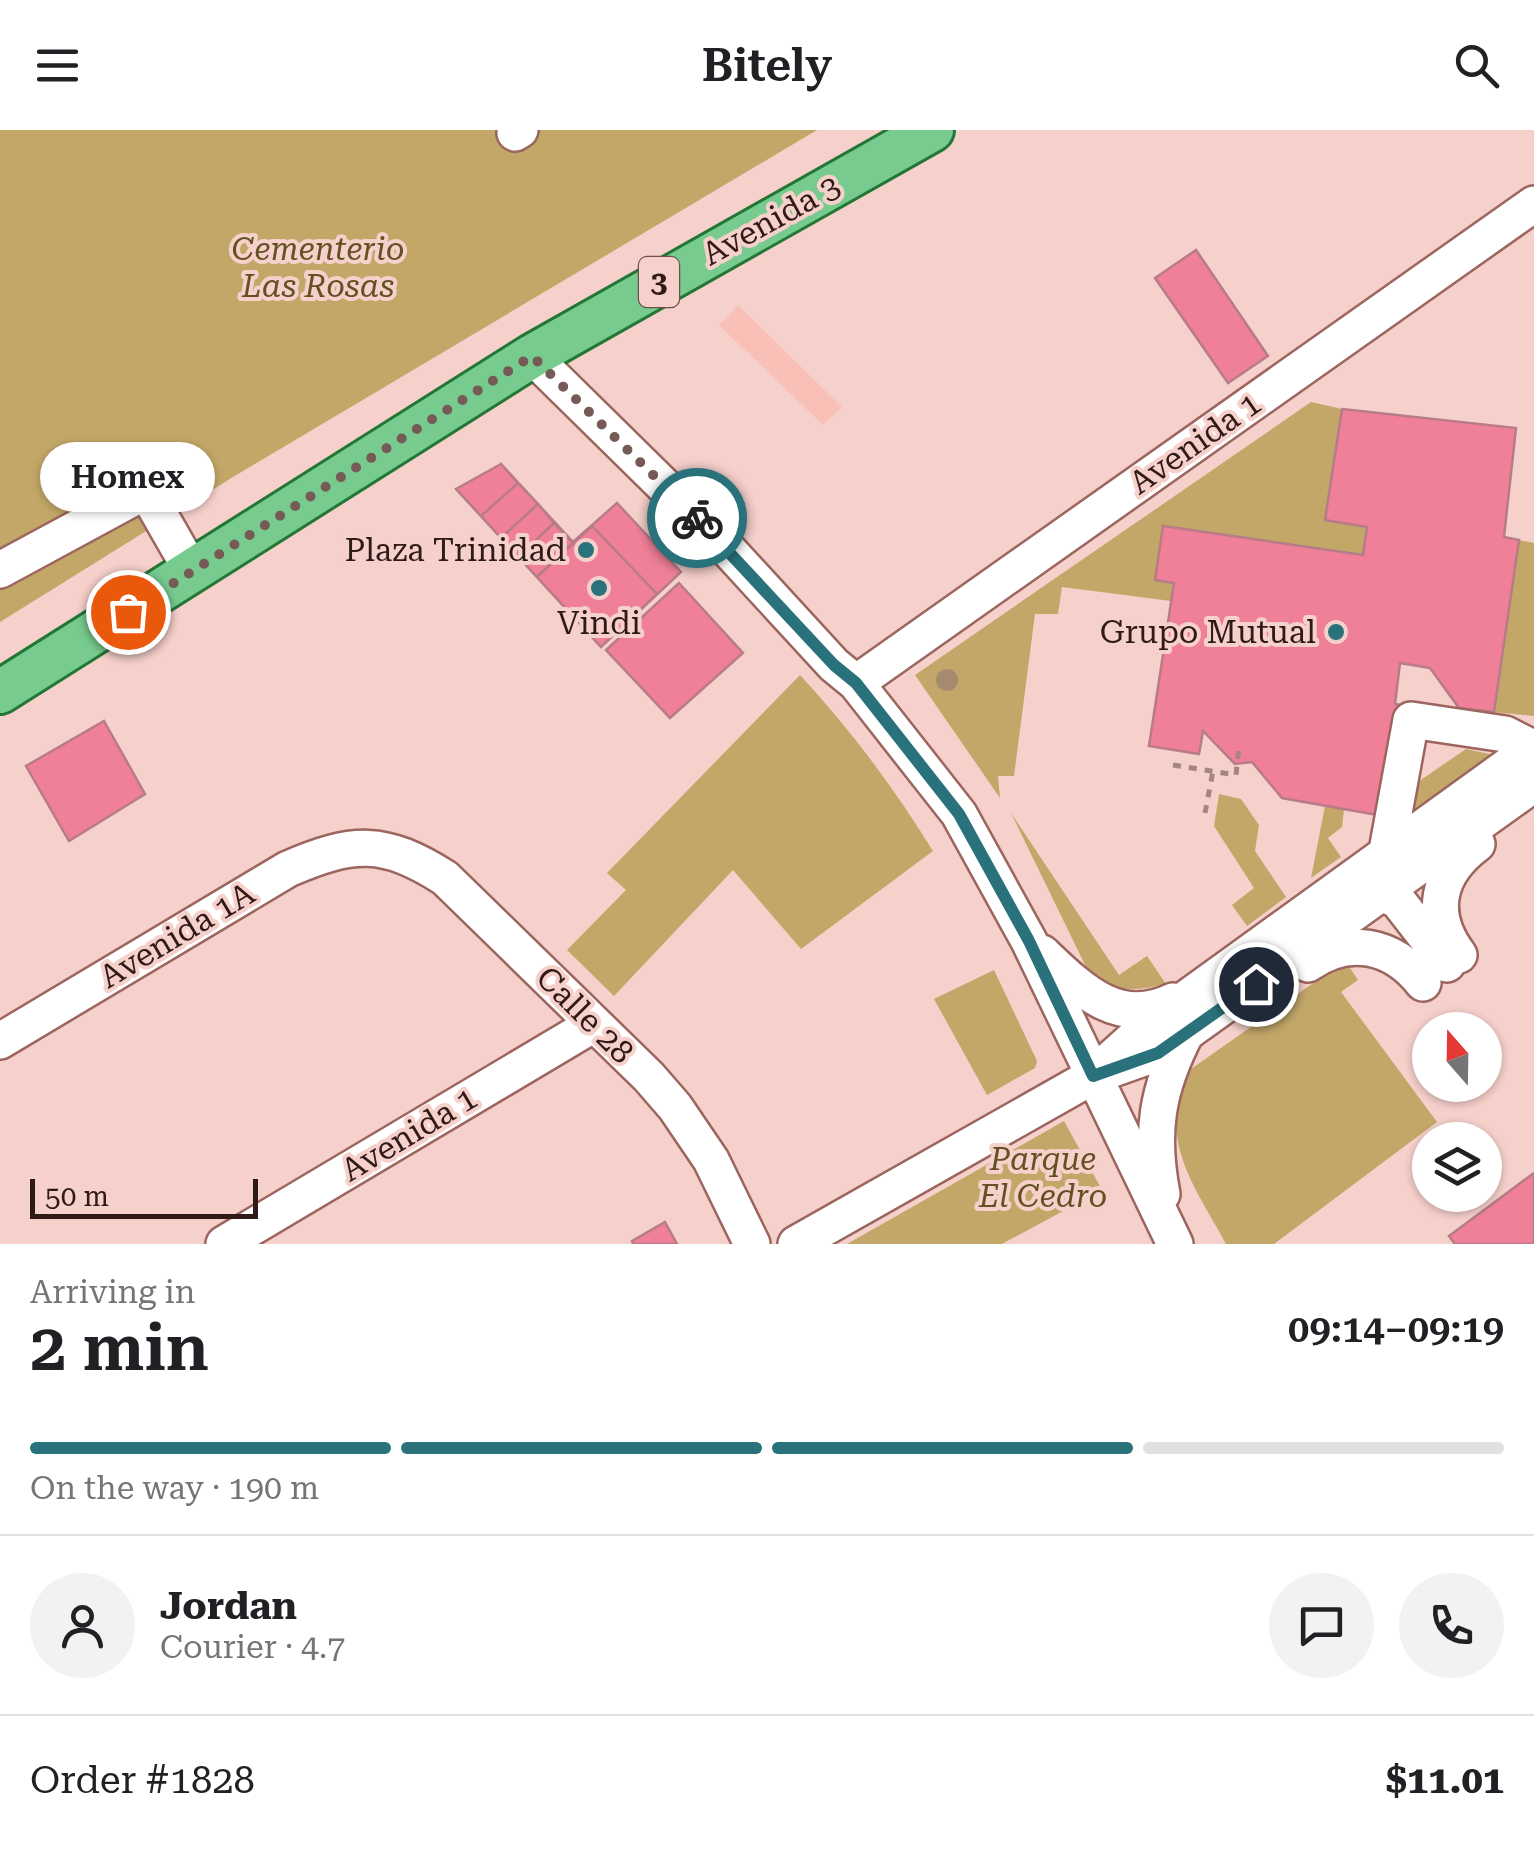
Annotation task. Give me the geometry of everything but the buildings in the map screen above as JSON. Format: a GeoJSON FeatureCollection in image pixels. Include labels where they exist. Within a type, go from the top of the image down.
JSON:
{"type":"FeatureCollection","features":[{"type":"Feature","properties":{"kind":"main road","name":"Avenida 3"},"geometry":{"type":"LineString","coordinates":[[0,692],[532,356],[932,130]]}},
{"type":"Feature","properties":{"kind":"street","name":"Avenida 1"},"geometry":{"type":"LineString","coordinates":[[856,683],[1534,204]]}},
{"type":"Feature","properties":{"kind":"street"},"geometry":{"type":"LineString","coordinates":[[532,356],[721,542],[834,665],[856,683],[959,814],[1029,941],[1172,1239]]}},
{"type":"Feature","properties":{"kind":"street"},"geometry":{"type":"LineString","coordinates":[[0,570],[146,491],[192,573]]}},
{"type":"Feature","properties":{"kind":"street"},"geometry":{"type":"LineString","coordinates":[[1387,851],[1411,720],[1505,734],[1534,747]]}},
{"type":"Feature","properties":{"kind":"street"},"geometry":{"type":"LineString","coordinates":[[1172,1239],[1156,1164],[1156,1117],[1168,1069],[1186,1033],[1215,995],[1387,851],[1534,747]]}},
{"type":"Feature","properties":{"kind":"street"},"geometry":{"type":"LineString","coordinates":[[1460,838],[1472,810],[1514,779],[1534,747]]}},
{"type":"Feature","properties":{"kind":"street"},"geometry":{"type":"LineString","coordinates":[[1093,1076],[1144,1029],[1215,995],[1383,894],[1534,784]]}},
{"type":"Feature","properties":{"kind":"street"},"geometry":{"type":"LineString","coordinates":[[1441,969],[1446,935],[1440,898],[1449,872],[1464,854],[1534,798]]}},
{"type":"Feature","properties":{"kind":"street"},"geometry":{"type":"LineString","coordinates":[[1383,894],[1394,865],[1441,831],[1456,802]]}},
{"type":"Feature","properties":{"kind":"street","name":"Calle 28"},"geometry":{"type":"LineString","coordinates":[[361,848],[386,849],[416,860],[444,878],[649,1077],[695,1133],[752,1244]]}},
{"type":"Feature","properties":{"kind":"street","name":"Avenida 1A"},"geometry":{"type":"LineString","coordinates":[[0,1041],[288,868],[334,852],[361,848]]}},
{"type":"Feature","properties":{"kind":"street"},"geometry":{"type":"LineString","coordinates":[[1112,1115],[1117,1091],[1132,1062],[1152,1039],[1352,896],[1383,894],[1398,901],[1441,969]]}},
{"type":"Feature","properties":{"kind":"street"},"geometry":{"type":"LineString","coordinates":[[1029,941],[1081,989],[1122,1010],[1142,1011],[1215,995],[1255,1002],[1314,960],[1342,947],[1385,951],[1412,968],[1441,969]]}},
{"type":"Feature","properties":{"kind":"street","name":"Avenida 1"},"geometry":{"type":"LineString","coordinates":[[224,1244],[594,1024]]}},
{"type":"Feature","properties":{"kind":"street"},"geometry":{"type":"LineString","coordinates":[[796,1244],[1093,1076],[1158,1053],[1186,1033]]}},
{"type":"Feature","properties":{"kind":"path"},"geometry":{"type":"LineString","coordinates":[[1174,765],[1236,775],[1239,746]]}},
{"type":"Feature","properties":{"kind":"path"},"geometry":{"type":"LineString","coordinates":[[1205,813],[1212,771]]}},
{"type":"Feature","properties":{"kind":"shaded area"},"geometry":{"type":"Polygon","coordinates":[[[738,305],[842,407],[823,425],[719,325],[738,305]]]}},
{"type":"Feature","properties":{"kind":"green space","name":"Cementerio Las Rosas"},"geometry":{"type":"Polygon","coordinates":[[[0,130],[817,130],[233,477],[0,622],[0,130]]]}},
{"type":"Feature","properties":{"kind":"green space"},"geometry":{"type":"Polygon","coordinates":[[[1311,402],[1342,409],[1325,520],[1367,527],[1363,555],[1155,580],[1174,583],[1171,601],[1062,587],[1058,614],[1035,614],[1014,776],[998,776],[1000,798],[915,675],[1311,402]]]}},
{"type":"Feature","properties":{"kind":"green space"},"geometry":{"type":"Polygon","coordinates":[[[1519,540],[1534,543],[1534,716],[1494,712],[1519,540]]]}},
{"type":"Feature","properties":{"kind":"green space"},"geometry":{"type":"Polygon","coordinates":[[[800,675],[871,760],[933,851],[801,949],[733,870],[614,996],[567,950],[626,890],[607,873],[800,675]]]}},
{"type":"Feature","properties":{"kind":"green space"},"geometry":{"type":"Polygon","coordinates":[[[1466,749],[1494,755],[1402,817],[1415,784],[1466,749]]]}},
{"type":"Feature","properties":{"kind":"green space"},"geometry":{"type":"Polygon","coordinates":[[[1219,794],[1241,799],[1259,825],[1255,851],[1286,897],[1247,926],[1232,905],[1254,888],[1214,826],[1219,794]]]}},
{"type":"Feature","properties":{"kind":"green space"},"geometry":{"type":"Polygon","coordinates":[[[1325,806],[1344,809],[1342,827],[1328,838],[1341,857],[1311,878],[1325,806]]]}},
{"type":"Feature","properties":{"kind":"green space"},"geometry":{"type":"Polygon","coordinates":[[[1011,813],[1119,975],[1147,956],[1166,984],[1126,989],[1089,973],[1011,813]]]}},
{"type":"Feature","properties":{"kind":"green space"},"geometry":{"type":"Polygon","coordinates":[[[1346,962],[1358,980],[1341,992],[1412,1088],[1412,1102],[1422,1102],[1437,1122],[1412,1122],[1412,1141],[1274,1244],[1226,1244],[1183,1160],[1176,1116],[1181,1093],[1191,1069],[1322,977],[1320,972],[1346,962]]]}},
{"type":"Feature","properties":{"kind":"green space"},"geometry":{"type":"Polygon","coordinates":[[[994,970],[1037,1061],[1035,1068],[987,1095],[934,999],[994,970]]]}},
{"type":"Feature","properties":{"kind":"green space","name":"Parque El Cedro"},"geometry":{"type":"Polygon","coordinates":[[[1064,1121],[1102,1190],[1002,1244],[847,1244],[1064,1121]]]}},
{"type":"Feature","properties":{"kind":"way so far"},"geometry":{"type":"LineString","coordinates":[[128,612],[532,356],[697,518]]}},
{"type":"Feature","properties":{"kind":"place","name":"Plaza Trinidad"},"geometry":{"type":"Point","coordinates":[586,550]}},
{"type":"Feature","properties":{"kind":"place","name":"Vindi"},"geometry":{"type":"Point","coordinates":[599,588]}},
{"type":"Feature","properties":{"kind":"place","name":"Homex"},"geometry":{"type":"Point","coordinates":[128,612]}},
{"type":"Feature","properties":{"kind":"place","name":"Grupo Mutual"},"geometry":{"type":"Point","coordinates":[1336,632]}},
{"type":"Feature","properties":{"kind":"route"},"geometry":{"type":"LineString","coordinates":[[697,518],[834,665],[856,683],[959,814],[1029,941],[1093,1076],[1158,1053],[1256,984]]}}]}
